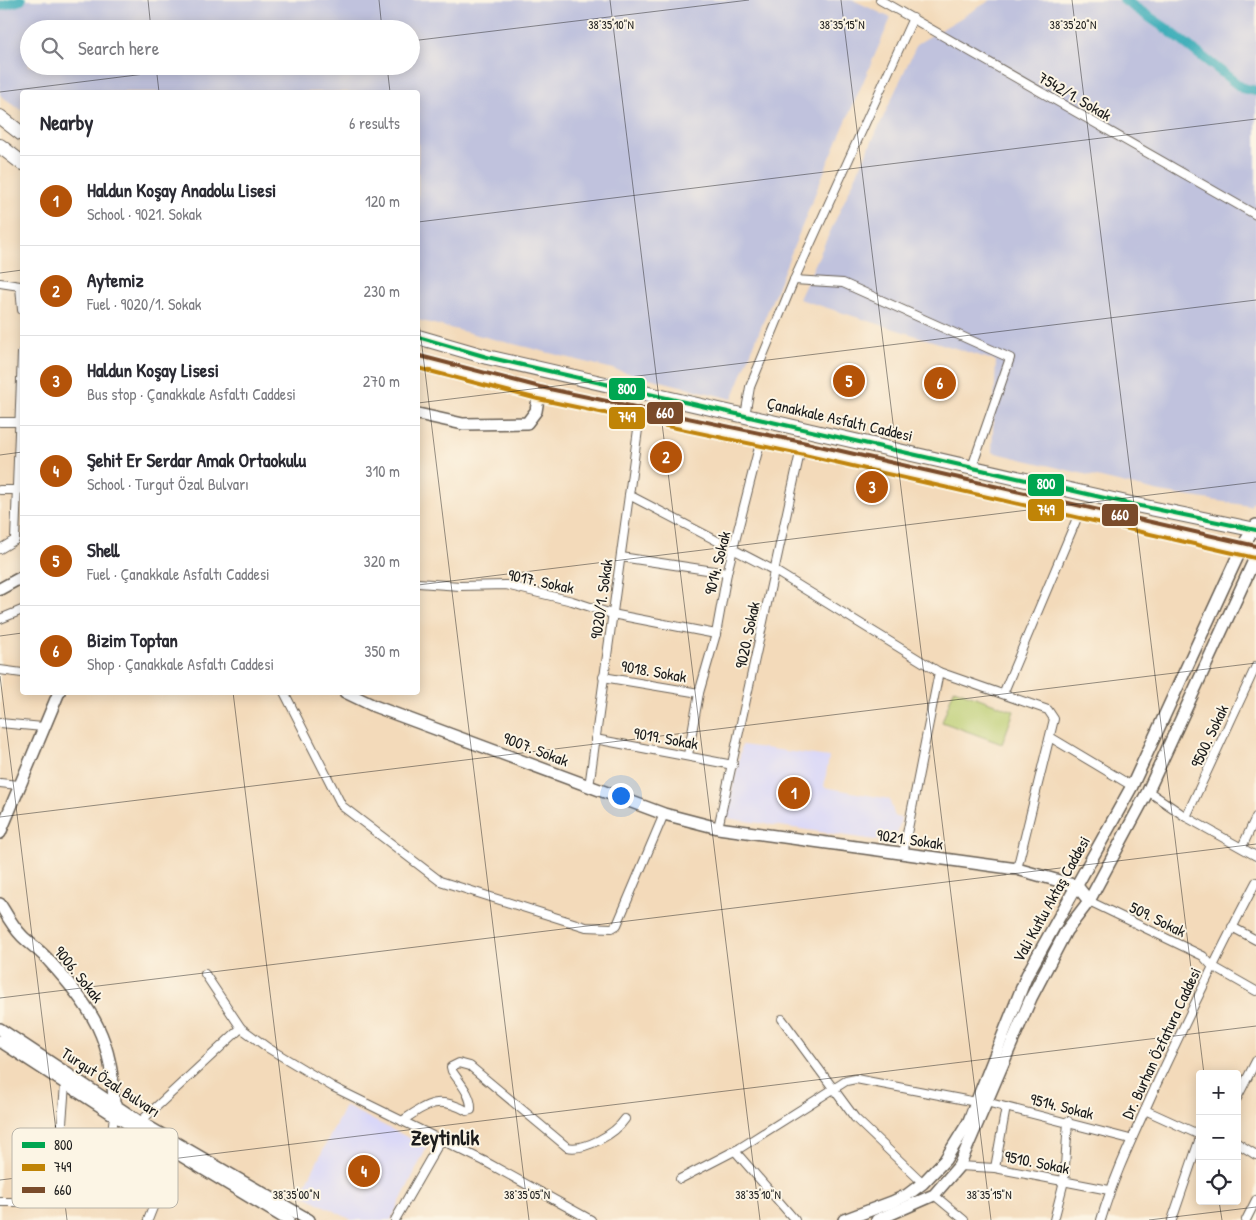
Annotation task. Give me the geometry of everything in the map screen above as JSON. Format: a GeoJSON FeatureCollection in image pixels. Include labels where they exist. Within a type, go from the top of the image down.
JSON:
{"type":"FeatureCollection","features":[{"type":"Feature","properties":{"kind":"highway"},"geometry":{"type":"LineString","coordinates":[[0,117],[20,132]]}},
{"type":"Feature","properties":{"kind":"highway"},"geometry":{"type":"LineString","coordinates":[[0,146],[20,161]]}},
{"type":"Feature","properties":{"kind":"highway","name":"Çanakkale Asfaltı Caddesi"},"geometry":{"type":"LineString","coordinates":[[420,338],[487,356],[1255,532]]}},
{"type":"Feature","properties":{"kind":"highway"},"geometry":{"type":"LineString","coordinates":[[420,363],[539,394],[761,439],[1249,549]]}},
{"type":"Feature","properties":{"kind":"street","name":"7542/1. Sokak"},"geometry":{"type":"LineString","coordinates":[[880,0],[1256,215]]}},
{"type":"Feature","properties":{"kind":"street"},"geometry":{"type":"LineString","coordinates":[[745,416],[750,387],[794,280],[913,18]]}},
{"type":"Feature","properties":{"kind":"street"},"geometry":{"type":"LineString","coordinates":[[794,280],[843,282],[1010,358],[972,466]]}},
{"type":"Feature","properties":{"kind":"street"},"geometry":{"type":"LineString","coordinates":[[0,283],[20,286]]}},
{"type":"Feature","properties":{"kind":"street"},"geometry":{"type":"LineString","coordinates":[[420,414],[463,424],[528,423],[536,411],[539,394]]}},
{"type":"Feature","properties":{"kind":"street","name":"9020/1. Sokak"},"geometry":{"type":"LineString","coordinates":[[589,787],[594,739],[640,415]]}},
{"type":"Feature","properties":{"kind":"street"},"geometry":{"type":"LineString","coordinates":[[0,422],[20,422]]}},
{"type":"Feature","properties":{"kind":"street","name":"9014. Sokak"},"geometry":{"type":"LineString","coordinates":[[688,755],[699,693],[716,634],[727,573],[761,439]]}},
{"type":"Feature","properties":{"kind":"street","name":"9020. Sokak"},"geometry":{"type":"LineString","coordinates":[[718,828],[801,448]]}},
{"type":"Feature","properties":{"kind":"street"},"geometry":{"type":"LineString","coordinates":[[0,549],[15,540],[20,456]]}},
{"type":"Feature","properties":{"kind":"street"},"geometry":{"type":"LineString","coordinates":[[0,490],[19,490]]}},
{"type":"Feature","properties":{"kind":"street"},"geometry":{"type":"LineString","coordinates":[[629,495],[775,571],[939,672],[1048,710],[1054,719],[1017,869]]}},
{"type":"Feature","properties":{"kind":"street"},"geometry":{"type":"LineString","coordinates":[[1003,694],[1080,511]]}},
{"type":"Feature","properties":{"kind":"street","name":"Vali Kutlu Aktaş Caddesi"},"geometry":{"type":"LineString","coordinates":[[877,1220],[934,1195],[958,1166],[1027,975],[1132,786],[1249,549],[1255,532]]}},
{"type":"Feature","properties":{"kind":"street"},"geometry":{"type":"LineString","coordinates":[[620,556],[727,573]]}},
{"type":"Feature","properties":{"kind":"street","name":"Vali Kutlu Aktaş Caddesi"},"geometry":{"type":"LineString","coordinates":[[844,1220],[908,1195],[923,1183],[945,1160],[968,1123],[981,1102],[1066,931],[1089,901],[1148,791],[1256,556]]}},
{"type":"Feature","properties":{"kind":"street"},"geometry":{"type":"LineString","coordinates":[[0,589],[20,578]]}},
{"type":"Feature","properties":{"kind":"street","name":"9017. Sokak"},"geometry":{"type":"LineString","coordinates":[[420,583],[460,586],[506,585],[572,601],[612,614],[716,634]]}},
{"type":"Feature","properties":{"kind":"street"},"geometry":{"type":"LineString","coordinates":[[0,618],[20,611]]}},
{"type":"Feature","properties":{"kind":"street","name":"9500. Sokak"},"geometry":{"type":"LineString","coordinates":[[1186,817],[1256,666]]}},
{"type":"Feature","properties":{"kind":"street"},"geometry":{"type":"LineString","coordinates":[[0,670],[20,673]]}},
{"type":"Feature","properties":{"kind":"street"},"geometry":{"type":"LineString","coordinates":[[903,854],[939,672]]}},
{"type":"Feature","properties":{"kind":"street","name":"9018. Sokak"},"geometry":{"type":"LineString","coordinates":[[603,676],[699,693]]}},
{"type":"Feature","properties":{"kind":"street"},"geometry":{"type":"LineString","coordinates":[[0,832],[18,785],[58,695]]}},
{"type":"Feature","properties":{"kind":"street"},"geometry":{"type":"LineString","coordinates":[[286,695],[342,806],[440,881],[491,898],[586,927],[612,928],[617,925],[664,814]]}},
{"type":"Feature","properties":{"kind":"street","name":"9007. Sokak"},"geometry":{"type":"LineString","coordinates":[[351,695],[374,706],[589,787],[664,814],[718,828]]}},
{"type":"Feature","properties":{"kind":"street"},"geometry":{"type":"LineString","coordinates":[[0,723],[43,727]]}},
{"type":"Feature","properties":{"kind":"street"},"geometry":{"type":"LineString","coordinates":[[1050,737],[1132,786]]}},
{"type":"Feature","properties":{"kind":"street","name":"9019. Sokak"},"geometry":{"type":"LineString","coordinates":[[594,739],[688,755],[733,765]]}},
{"type":"Feature","properties":{"kind":"street"},"geometry":{"type":"LineString","coordinates":[[0,782],[18,785]]}},
{"type":"Feature","properties":{"kind":"street"},"geometry":{"type":"LineString","coordinates":[[1148,791],[1186,817],[1256,856]]}},
{"type":"Feature","properties":{"kind":"street"},"geometry":{"type":"LineString","coordinates":[[1242,847],[1256,817]]}},
{"type":"Feature","properties":{"kind":"street","name":"9021. Sokak"},"geometry":{"type":"LineString","coordinates":[[718,828],[1017,869],[1077,886]]}},
{"type":"Feature","properties":{"kind":"street","name":"Dr. Burhan Özfatura Caddesi"},"geometry":{"type":"LineString","coordinates":[[1101,1220],[1109,1190],[1130,1139],[1212,966],[1256,882]]}},
{"type":"Feature","properties":{"kind":"street"},"geometry":{"type":"LineString","coordinates":[[1077,886],[1089,901]]}},
{"type":"Feature","properties":{"kind":"street","name":"509. Sokak"},"geometry":{"type":"LineString","coordinates":[[1089,901],[1203,956],[1212,966],[1256,991]]}},
{"type":"Feature","properties":{"kind":"street","name":"9006. Sokak"},"geometry":{"type":"LineString","coordinates":[[0,904],[20,934],[49,960],[87,1006],[106,1042],[113,1077],[114,1110]]}},
{"type":"Feature","properties":{"kind":"street"},"geometry":{"type":"LineString","coordinates":[[1232,927],[1256,940]]}},
{"type":"Feature","properties":{"kind":"street"},"geometry":{"type":"LineString","coordinates":[[205,974],[241,1028],[268,1048],[333,1087],[441,1140],[591,1220]]}},
{"type":"Feature","properties":{"kind":"street"},"geometry":{"type":"LineString","coordinates":[[782,1019],[855,1118],[934,1195],[964,1220]]}},
{"type":"Feature","properties":{"kind":"street"},"geometry":{"type":"LineString","coordinates":[[140,1122],[241,1028]]}},
{"type":"Feature","properties":{"kind":"street","name":"Turgut Özal Bulvarı"},"geometry":{"type":"LineString","coordinates":[[0,1029],[140,1128]]}},
{"type":"Feature","properties":{"kind":"street","name":"Turgut Özal Bulvarı"},"geometry":{"type":"LineString","coordinates":[[0,1041],[66,1084],[150,1128]]}},
{"type":"Feature","properties":{"kind":"street"},"geometry":{"type":"LineString","coordinates":[[1241,1090],[1256,1061]]}},
{"type":"Feature","properties":{"kind":"street"},"geometry":{"type":"LineString","coordinates":[[402,1121],[422,1108],[440,1102],[450,1102],[467,1111],[471,1110],[472,1102],[452,1071],[452,1066],[459,1063],[470,1066],[567,1147],[585,1146],[621,1125],[625,1119]]}},
{"type":"Feature","properties":{"kind":"street","name":"9514. Sokak"},"geometry":{"type":"LineString","coordinates":[[680,1179],[735,1151],[846,1081],[856,1079],[1006,1107],[1068,1121],[1130,1139]]}},
{"type":"Feature","properties":{"kind":"street"},"geometry":{"type":"LineString","coordinates":[[62,1128],[66,1084]]}},
{"type":"Feature","properties":{"kind":"street"},"geometry":{"type":"LineString","coordinates":[[995,1168],[1006,1107]]}},
{"type":"Feature","properties":{"kind":"street"},"geometry":{"type":"LineString","coordinates":[[112,1128],[114,1110]]}},
{"type":"Feature","properties":{"kind":"street"},"geometry":{"type":"LineString","coordinates":[[1145,1110],[1196,1134]]}},
{"type":"Feature","properties":{"kind":"street"},"geometry":{"type":"LineString","coordinates":[[1054,1220],[1064,1181],[1068,1121]]}},
{"type":"Feature","properties":{"kind":"street"},"geometry":{"type":"LineString","coordinates":[[395,1220],[441,1140]]}},
{"type":"Feature","properties":{"kind":"street","name":"Turgut Özal Bulvarı"},"geometry":{"type":"LineString","coordinates":[[178,1144],[308,1220]]}},
{"type":"Feature","properties":{"kind":"street"},"geometry":{"type":"LineString","coordinates":[[1241,1145],[1255,1151]]}},
{"type":"Feature","properties":{"kind":"street"},"geometry":{"type":"LineString","coordinates":[[1172,1220],[1196,1148]]}},
{"type":"Feature","properties":{"kind":"street"},"geometry":{"type":"LineString","coordinates":[[735,1151],[795,1220]]}},
{"type":"Feature","properties":{"kind":"street","name":"Turgut Özal Bulvarı"},"geometry":{"type":"LineString","coordinates":[[178,1154],[288,1220]]}},
{"type":"Feature","properties":{"kind":"street","name":"9510. Sokak"},"geometry":{"type":"LineString","coordinates":[[958,1166],[995,1168],[1109,1190]]}},
{"type":"Feature","properties":{"kind":"street"},"geometry":{"type":"LineString","coordinates":[[1246,1220],[1256,1200]]}},
{"type":"Feature","properties":{"kind":"street"},"geometry":{"type":"LineString","coordinates":[[148,1220],[153,1208]]}},
{"type":"Feature","properties":{"kind":"shaded area"},"geometry":{"type":"Polygon","coordinates":[[[0,0],[853,0],[891,18],[826,167],[732,399],[420,321],[420,90],[20,90],[20,110],[0,95],[0,0]]]}},
{"type":"Feature","properties":{"kind":"shaded area"},"geometry":{"type":"Polygon","coordinates":[[[991,0],[1256,0],[1256,498],[1250,506],[1160,492],[992,452],[996,361],[799,299],[917,44],[991,0]]]}},
{"type":"Feature","properties":{"kind":"shaded area"},"geometry":{"type":"Polygon","coordinates":[[[742,745],[829,757],[824,787],[889,799],[895,817],[901,818],[895,843],[726,818],[742,745]]]}},
{"type":"Feature","properties":{"kind":"shaded area"},"geometry":{"type":"Polygon","coordinates":[[[345,1106],[427,1147],[391,1220],[352,1220],[301,1194],[345,1106]]]}},
{"type":"Feature","properties":{"kind":"green space"},"geometry":{"type":"Polygon","coordinates":[[[954,689],[1014,711],[1002,744],[942,722],[954,689]]]}},
{"type":"Feature","properties":{"kind":"waterway"},"geometry":{"type":"LineString","coordinates":[[0,6],[21,0]]}},
{"type":"Feature","properties":{"kind":"waterway"},"geometry":{"type":"LineString","coordinates":[[1124,0],[1167,29],[1242,88],[1256,91]]}},
{"type":"Feature","properties":{"kind":"transit line","name":"800"},"geometry":{"type":"LineString","coordinates":[[420,338],[487,357],[1131,504],[1256,530]]}},
{"type":"Feature","properties":{"kind":"transit line","name":"660"},"geometry":{"type":"LineString","coordinates":[[420,356],[540,387],[802,442],[1256,546]]}},
{"type":"Feature","properties":{"kind":"transit line","name":"749"},"geometry":{"type":"LineString","coordinates":[[420,369],[538,399],[800,454],[1255,558]]}},
{"type":"Feature","properties":{"kind":"place","name":"Shell"},"geometry":{"type":"Point","coordinates":[849,381]}},
{"type":"Feature","properties":{"kind":"place","name":"Bizim Toptan"},"geometry":{"type":"Point","coordinates":[940,383]}},
{"type":"Feature","properties":{"kind":"place","name":"Aytemiz"},"geometry":{"type":"Point","coordinates":[666,457]}},
{"type":"Feature","properties":{"kind":"place","name":"Haldun Koşay Lisesi"},"geometry":{"type":"Point","coordinates":[872,487]}},
{"type":"Feature","properties":{"kind":"place","name":"Haldun Koşay Anadolu Lisesi"},"geometry":{"type":"Point","coordinates":[794,793]}},
{"type":"Feature","properties":{"kind":"place","name":"Şehit Er Serdar Amak Ortaokulu"},"geometry":{"type":"Point","coordinates":[364,1171]}},
{"type":"Feature","properties":{"kind":"district","name":"Zeytinlik"},"geometry":{"type":"Point","coordinates":[445,1138]}}]}
